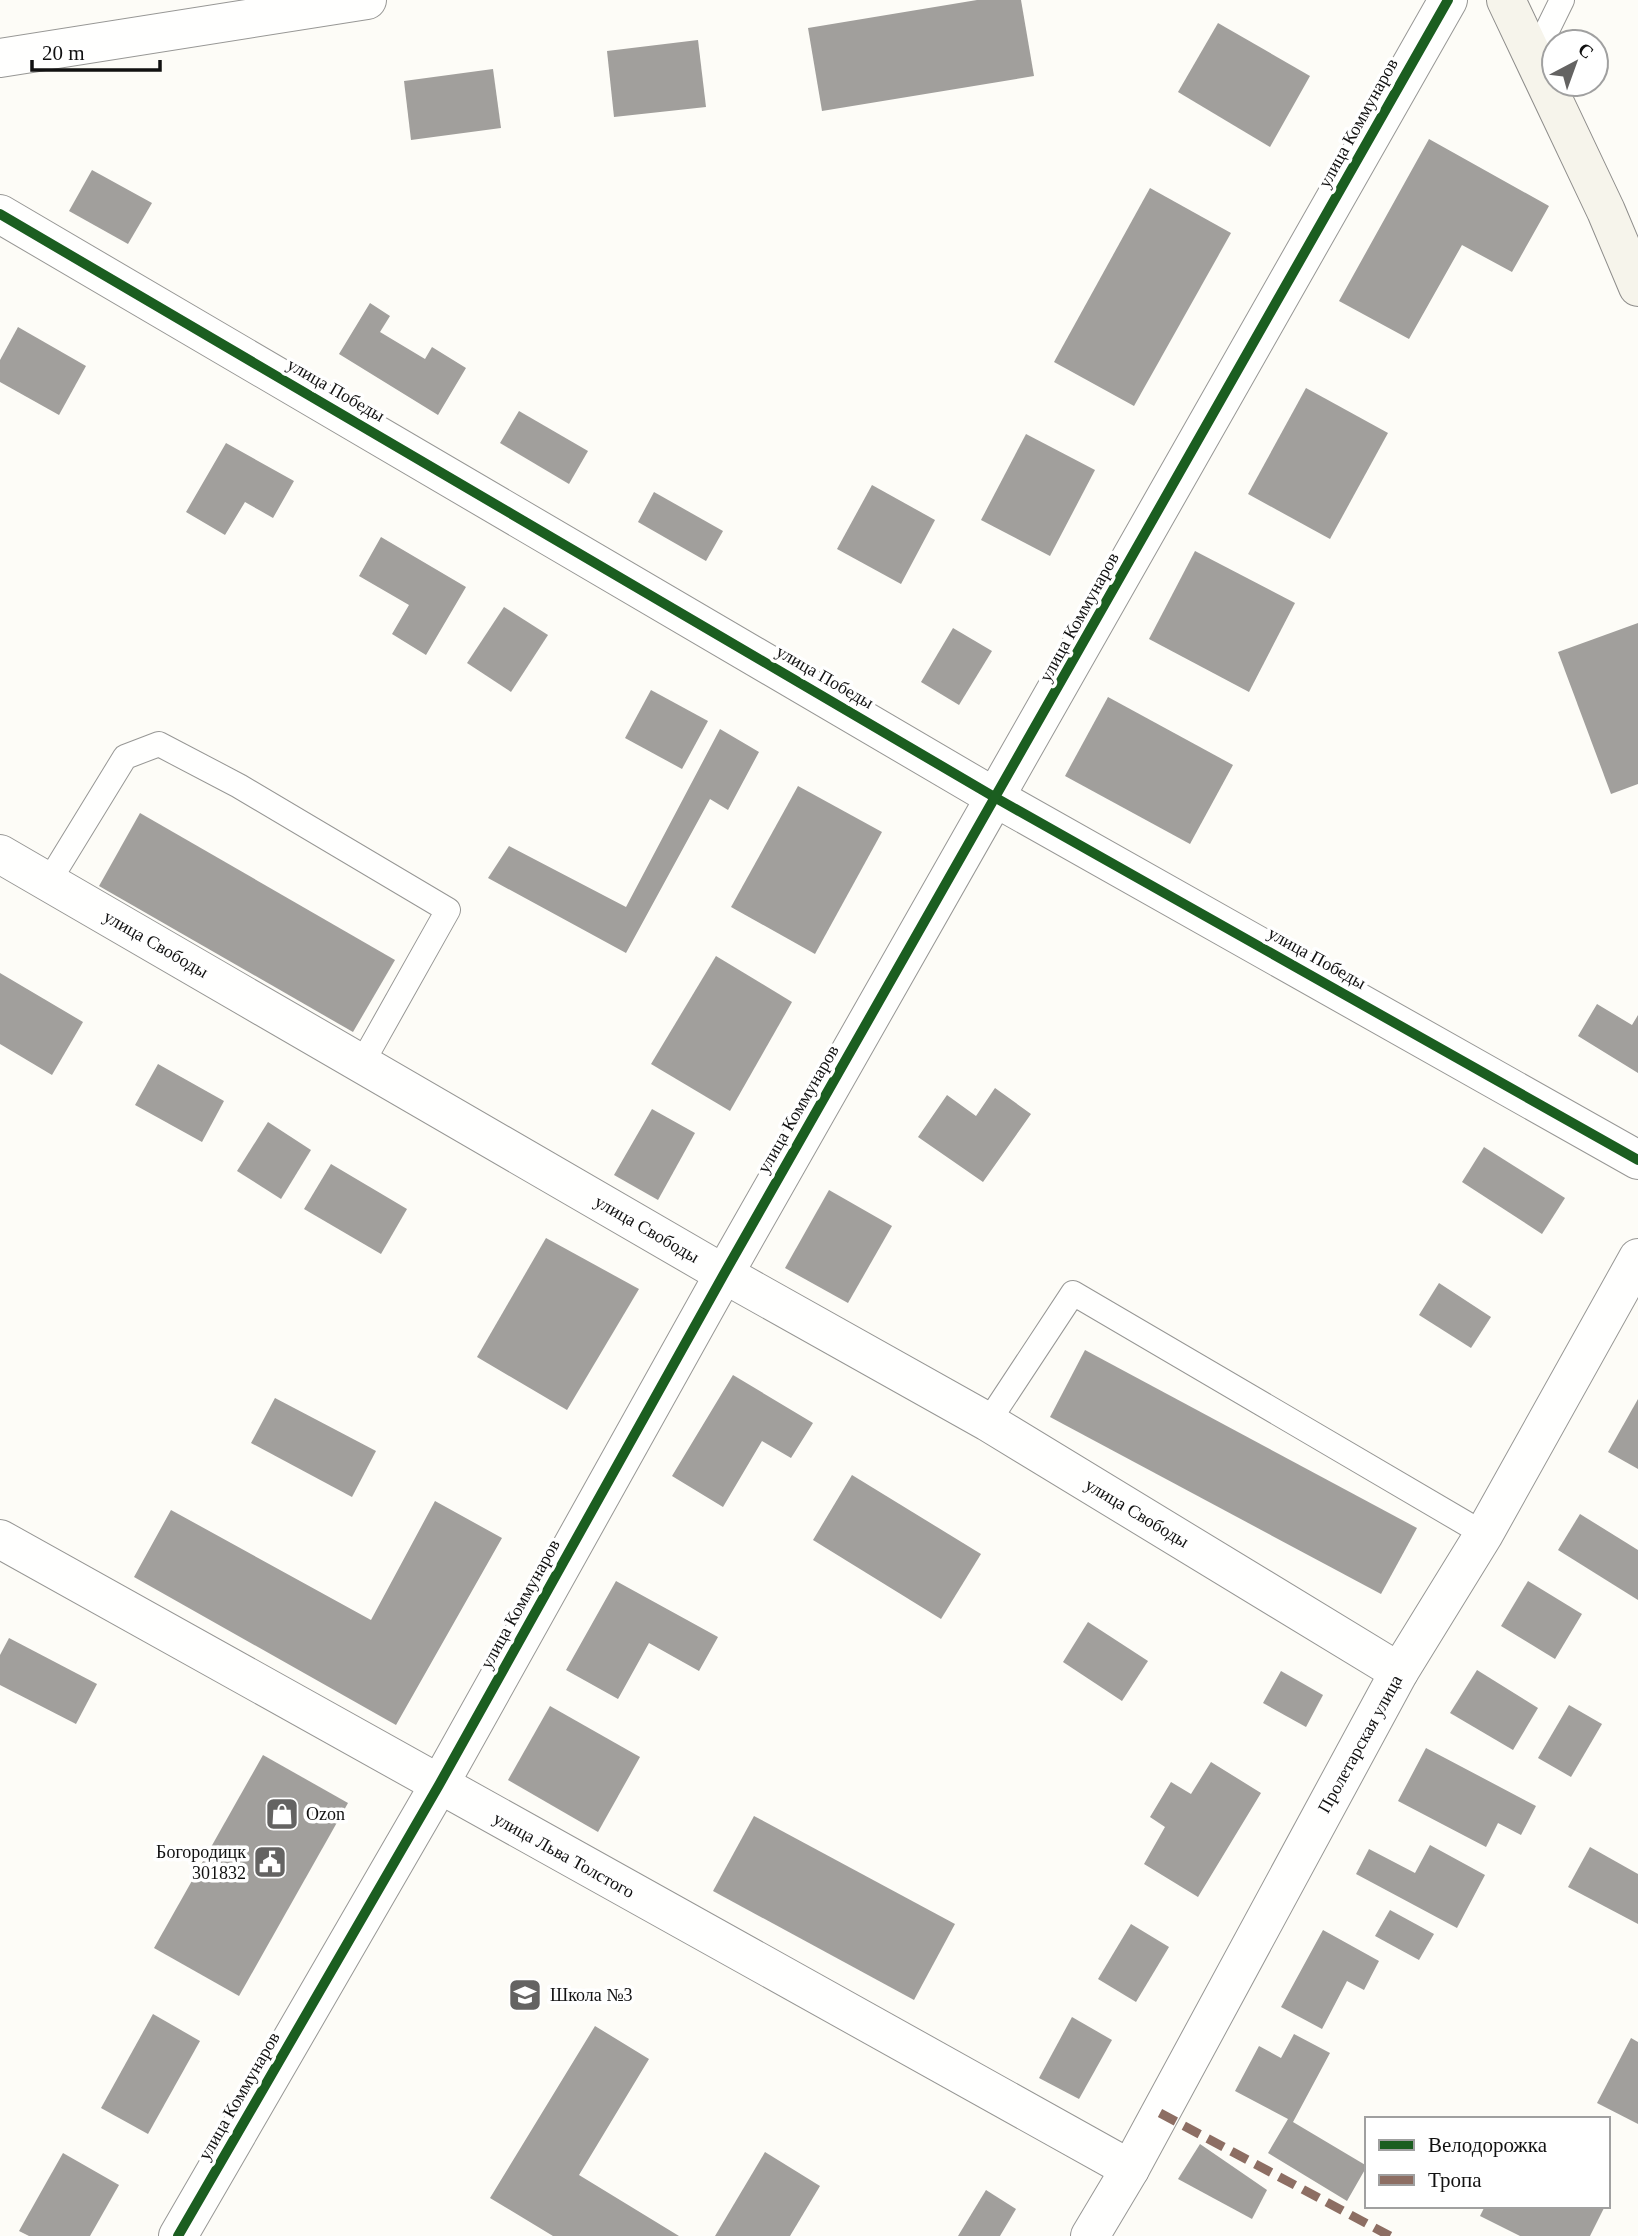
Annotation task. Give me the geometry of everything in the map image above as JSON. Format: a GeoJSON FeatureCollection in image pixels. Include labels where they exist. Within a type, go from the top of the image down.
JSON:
{"type":"FeatureCollection","features":[{"type":"Feature","properties":{"kind":"main road"},"geometry":{"type":"LineString","coordinates":[[1506,0],[1638,287]]}},
{"type":"Feature","properties":{"kind":"street"},"geometry":{"type":"LineString","coordinates":[[0,58],[367,0]]}},
{"type":"Feature","properties":{"kind":"street","name":"улица Коммунаров"},"geometry":{"type":"LineString","coordinates":[[178,2236],[439,1785],[724,1274],[1448,0]]}},
{"type":"Feature","properties":{"kind":"street","name":"улица Победы"},"geometry":{"type":"LineString","coordinates":[[0,214],[996,798],[1638,1160]]}},
{"type":"Feature","properties":{"kind":"street","name":"улица Свободы"},"geometry":{"type":"LineString","coordinates":[[0,854],[724,1274],[988,1422],[1399,1672]]}},
{"type":"Feature","properties":{"kind":"street","name":"Пролетарская улица"},"geometry":{"type":"LineString","coordinates":[[1090,2236],[1130,2169],[1399,1672],[1484,1534],[1638,1258]]}},
{"type":"Feature","properties":{"kind":"street","name":"улица Льва Толстого"},"geometry":{"type":"LineString","coordinates":[[0,1539],[1130,2169]]}},
{"type":"Feature","properties":{"kind":"lane"},"geometry":{"type":"LineString","coordinates":[[1534,57],[1562,0]]}},
{"type":"Feature","properties":{"kind":"lane"},"geometry":{"type":"LineString","coordinates":[[49,881],[125,757],[159,744],[239,786],[448,910],[362,1063]]}},
{"type":"Feature","properties":{"kind":"lane"},"geometry":{"type":"LineString","coordinates":[[988,1422],[1073,1293],[1484,1534]]}},
{"type":"Feature","properties":{"kind":"building"},"geometry":{"type":"Polygon","coordinates":[[[977,0],[1021,0],[1034,76],[822,111],[808,28],[977,0]]]}},
{"type":"Feature","properties":{"kind":"building"},"geometry":{"type":"Polygon","coordinates":[[[1218,23],[1310,76],[1270,147],[1178,92],[1218,23]]]}},
{"type":"Feature","properties":{"kind":"building"},"geometry":{"type":"Polygon","coordinates":[[[698,40],[706,107],[614,117],[607,51],[698,40]]]}},
{"type":"Feature","properties":{"kind":"building"},"geometry":{"type":"Polygon","coordinates":[[[493,69],[501,128],[411,140],[404,81],[493,69]]]}},
{"type":"Feature","properties":{"kind":"building"},"geometry":{"type":"Polygon","coordinates":[[[1429,139],[1549,206],[1512,272],[1462,245],[1409,339],[1339,301],[1429,139]]]}},
{"type":"Feature","properties":{"kind":"building"},"geometry":{"type":"Polygon","coordinates":[[[92,170],[152,203],[128,244],[69,211],[92,170]]]}},
{"type":"Feature","properties":{"kind":"building"},"geometry":{"type":"Polygon","coordinates":[[[1150,188],[1231,233],[1134,406],[1054,362],[1150,188]]]}},
{"type":"Feature","properties":{"kind":"building"},"geometry":{"type":"Polygon","coordinates":[[[370,303],[390,316],[380,332],[425,359],[432,347],[466,368],[438,415],[339,354],[370,303]]]}},
{"type":"Feature","properties":{"kind":"building"},"geometry":{"type":"Polygon","coordinates":[[[18,327],[86,366],[59,415],[0,382],[0,360],[18,327]]]}},
{"type":"Feature","properties":{"kind":"building"},"geometry":{"type":"Polygon","coordinates":[[[1306,388],[1388,433],[1330,539],[1248,494],[1306,388]]]}},
{"type":"Feature","properties":{"kind":"building"},"geometry":{"type":"Polygon","coordinates":[[[519,411],[588,451],[569,484],[500,443],[519,411]]]}},
{"type":"Feature","properties":{"kind":"building"},"geometry":{"type":"Polygon","coordinates":[[[1026,434],[1095,470],[1050,556],[981,520],[1026,434]]]}},
{"type":"Feature","properties":{"kind":"building"},"geometry":{"type":"Polygon","coordinates":[[[226,443],[294,481],[273,518],[245,502],[225,535],[186,512],[226,443]]]}},
{"type":"Feature","properties":{"kind":"building"},"geometry":{"type":"Polygon","coordinates":[[[872,485],[935,520],[901,584],[837,549],[872,485]]]}},
{"type":"Feature","properties":{"kind":"building"},"geometry":{"type":"Polygon","coordinates":[[[654,492],[723,531],[706,561],[638,522],[654,492]]]}},
{"type":"Feature","properties":{"kind":"building"},"geometry":{"type":"Polygon","coordinates":[[[381,537],[466,587],[426,655],[392,634],[409,605],[359,576],[381,537]]]}},
{"type":"Feature","properties":{"kind":"building"},"geometry":{"type":"Polygon","coordinates":[[[1195,551],[1295,603],[1249,692],[1149,639],[1195,551]]]}},
{"type":"Feature","properties":{"kind":"building"},"geometry":{"type":"Polygon","coordinates":[[[504,607],[548,635],[511,692],[467,663],[504,607]]]}},
{"type":"Feature","properties":{"kind":"building"},"geometry":{"type":"Polygon","coordinates":[[[1638,623],[1638,784],[1611,794],[1558,652],[1638,623]]]}},
{"type":"Feature","properties":{"kind":"building"},"geometry":{"type":"Polygon","coordinates":[[[953,628],[992,651],[959,705],[921,682],[953,628]]]}},
{"type":"Feature","properties":{"kind":"building"},"geometry":{"type":"Polygon","coordinates":[[[651,690],[708,721],[682,769],[625,738],[651,690]]]}},
{"type":"Feature","properties":{"kind":"building"},"geometry":{"type":"Polygon","coordinates":[[[1108,697],[1233,765],[1190,844],[1065,776],[1108,697]]]}},
{"type":"Feature","properties":{"kind":"building"},"geometry":{"type":"Polygon","coordinates":[[[720,729],[759,752],[728,810],[710,799],[626,953],[488,878],[509,846],[626,907],[720,729]]]}},
{"type":"Feature","properties":{"kind":"building"},"geometry":{"type":"Polygon","coordinates":[[[798,786],[882,832],[815,954],[731,907],[798,786]]]}},
{"type":"Feature","properties":{"kind":"building"},"geometry":{"type":"Polygon","coordinates":[[[140,813],[395,960],[353,1032],[99,886],[140,813]]]}},
{"type":"Feature","properties":{"kind":"building"},"geometry":{"type":"Polygon","coordinates":[[[716,956],[792,1002],[730,1111],[651,1064],[716,956]]]}},
{"type":"Feature","properties":{"kind":"building"},"geometry":{"type":"Polygon","coordinates":[[[0,973],[83,1022],[52,1075],[0,1044],[0,973]]]}},
{"type":"Feature","properties":{"kind":"building"},"geometry":{"type":"Polygon","coordinates":[[[1597,1004],[1632,1025],[1638,1015],[1638,1073],[1578,1036],[1597,1004]]]}},
{"type":"Feature","properties":{"kind":"building"},"geometry":{"type":"Polygon","coordinates":[[[158,1064],[224,1101],[202,1142],[135,1105],[158,1064]]]}},
{"type":"Feature","properties":{"kind":"building"},"geometry":{"type":"Polygon","coordinates":[[[995,1088],[1031,1114],[983,1182],[918,1137],[947,1095],[976,1116],[995,1088]]]}},
{"type":"Feature","properties":{"kind":"building"},"geometry":{"type":"Polygon","coordinates":[[[652,1109],[695,1133],[658,1200],[614,1175],[652,1109]]]}},
{"type":"Feature","properties":{"kind":"building"},"geometry":{"type":"Polygon","coordinates":[[[268,1122],[311,1150],[281,1199],[237,1171],[268,1122]]]}},
{"type":"Feature","properties":{"kind":"building"},"geometry":{"type":"Polygon","coordinates":[[[1484,1147],[1565,1198],[1542,1234],[1462,1182],[1484,1147]]]}},
{"type":"Feature","properties":{"kind":"building"},"geometry":{"type":"Polygon","coordinates":[[[331,1164],[407,1209],[381,1254],[304,1209],[331,1164]]]}},
{"type":"Feature","properties":{"kind":"building"},"geometry":{"type":"Polygon","coordinates":[[[829,1190],[892,1226],[848,1303],[785,1268],[829,1190]]]}},
{"type":"Feature","properties":{"kind":"building"},"geometry":{"type":"Polygon","coordinates":[[[546,1238],[639,1289],[567,1410],[477,1357],[546,1238]]]}},
{"type":"Feature","properties":{"kind":"building"},"geometry":{"type":"Polygon","coordinates":[[[1439,1283],[1491,1317],[1471,1348],[1419,1315],[1439,1283]]]}},
{"type":"Feature","properties":{"kind":"building"},"geometry":{"type":"Polygon","coordinates":[[[1085,1350],[1417,1528],[1381,1594],[1050,1417],[1085,1350]]]}},
{"type":"Feature","properties":{"kind":"building"},"geometry":{"type":"Polygon","coordinates":[[[733,1375],[813,1423],[791,1458],[762,1441],[723,1507],[672,1476],[733,1375]]]}},
{"type":"Feature","properties":{"kind":"building"},"geometry":{"type":"Polygon","coordinates":[[[275,1398],[376,1451],[352,1497],[251,1443],[275,1398]]]}},
{"type":"Feature","properties":{"kind":"building"},"geometry":{"type":"Polygon","coordinates":[[[1638,1399],[1638,1469],[1608,1452],[1638,1399]]]}},
{"type":"Feature","properties":{"kind":"building"},"geometry":{"type":"Polygon","coordinates":[[[852,1475],[981,1554],[941,1619],[813,1540],[852,1475]]]}},
{"type":"Feature","properties":{"kind":"building"},"geometry":{"type":"Polygon","coordinates":[[[435,1501],[502,1538],[396,1725],[134,1577],[171,1510],[371,1620],[435,1501]]]}},
{"type":"Feature","properties":{"kind":"building"},"geometry":{"type":"Polygon","coordinates":[[[1580,1514],[1638,1550],[1638,1600],[1558,1550],[1580,1514]]]}},
{"type":"Feature","properties":{"kind":"building"},"geometry":{"type":"Polygon","coordinates":[[[616,1581],[718,1637],[699,1671],[649,1643],[618,1699],[566,1670],[616,1581]]]}},
{"type":"Feature","properties":{"kind":"building"},"geometry":{"type":"Polygon","coordinates":[[[1528,1581],[1582,1614],[1555,1659],[1501,1626],[1528,1581]]]}},
{"type":"Feature","properties":{"kind":"building"},"geometry":{"type":"Polygon","coordinates":[[[1088,1622],[1148,1661],[1122,1701],[1063,1662],[1088,1622]]]}},
{"type":"Feature","properties":{"kind":"building"},"geometry":{"type":"Polygon","coordinates":[[[9,1638],[97,1684],[76,1724],[0,1685],[0,1655],[9,1638]]]}},
{"type":"Feature","properties":{"kind":"building"},"geometry":{"type":"Polygon","coordinates":[[[1477,1670],[1538,1708],[1513,1750],[1450,1713],[1477,1670]]]}},
{"type":"Feature","properties":{"kind":"building"},"geometry":{"type":"Polygon","coordinates":[[[1281,1671],[1323,1695],[1306,1727],[1263,1703],[1281,1671]]]}},
{"type":"Feature","properties":{"kind":"building"},"geometry":{"type":"Polygon","coordinates":[[[1569,1705],[1602,1724],[1571,1777],[1538,1758],[1569,1705]]]}},
{"type":"Feature","properties":{"kind":"building"},"geometry":{"type":"Polygon","coordinates":[[[550,1706],[640,1757],[598,1832],[508,1780],[550,1706]]]}},
{"type":"Feature","properties":{"kind":"building"},"geometry":{"type":"Polygon","coordinates":[[[1426,1748],[1536,1806],[1521,1835],[1498,1823],[1486,1847],[1398,1801],[1426,1748]]]}},
{"type":"Feature","properties":{"kind":"building"},"geometry":{"type":"Polygon","coordinates":[[[263,1755],[348,1803],[239,1996],[154,1948],[263,1755]]]}},
{"type":"Feature","properties":{"kind":"building"},"geometry":{"type":"Polygon","coordinates":[[[1211,1762],[1261,1793],[1198,1897],[1144,1864],[1165,1827],[1150,1817],[1171,1782],[1191,1794],[1211,1762]]]}},
{"type":"Feature","properties":{"kind":"building"},"geometry":{"type":"Polygon","coordinates":[[[754,1816],[955,1924],[914,2000],[713,1891],[754,1816]]]}},
{"type":"Feature","properties":{"kind":"building"},"geometry":{"type":"Polygon","coordinates":[[[1430,1845],[1485,1875],[1457,1928],[1356,1874],[1369,1849],[1415,1873],[1430,1845]]]}},
{"type":"Feature","properties":{"kind":"building"},"geometry":{"type":"Polygon","coordinates":[[[1590,1847],[1638,1874],[1638,1924],[1568,1887],[1590,1847]]]}},
{"type":"Feature","properties":{"kind":"building"},"geometry":{"type":"Polygon","coordinates":[[[1390,1910],[1434,1934],[1419,1960],[1375,1936],[1390,1910]]]}},
{"type":"Feature","properties":{"kind":"building"},"geometry":{"type":"Polygon","coordinates":[[[1131,1924],[1169,1947],[1136,2002],[1098,1979],[1131,1924]]]}},
{"type":"Feature","properties":{"kind":"building"},"geometry":{"type":"Polygon","coordinates":[[[1323,1930],[1379,1961],[1364,1990],[1347,1981],[1322,2029],[1281,2007],[1323,1930]]]}},
{"type":"Feature","properties":{"kind":"building"},"geometry":{"type":"Polygon","coordinates":[[[153,2014],[200,2041],[148,2134],[101,2108],[153,2014]]]}},
{"type":"Feature","properties":{"kind":"building"},"geometry":{"type":"Polygon","coordinates":[[[1072,2017],[1112,2040],[1079,2099],[1039,2078],[1072,2017]]]}},
{"type":"Feature","properties":{"kind":"building"},"geometry":{"type":"Polygon","coordinates":[[[595,2026],[649,2059],[579,2175],[679,2236],[553,2236],[490,2198],[595,2026]]]}},
{"type":"Feature","properties":{"kind":"building"},"geometry":{"type":"Polygon","coordinates":[[[1294,2034],[1330,2053],[1293,2122],[1365,2165],[1347,2201],[1268,2153],[1288,2119],[1235,2091],[1259,2046],[1281,2058],[1294,2034]]]}},
{"type":"Feature","properties":{"kind":"building"},"geometry":{"type":"Polygon","coordinates":[[[1631,2038],[1638,2042],[1638,2124],[1597,2103],[1631,2038]]]}},
{"type":"Feature","properties":{"kind":"building"},"geometry":{"type":"Polygon","coordinates":[[[1200,2144],[1267,2190],[1252,2219],[1178,2179],[1200,2144]]]}},
{"type":"Feature","properties":{"kind":"building"},"geometry":{"type":"Polygon","coordinates":[[[765,2152],[820,2186],[790,2236],[715,2236],[765,2152]]]}},
{"type":"Feature","properties":{"kind":"building"},"geometry":{"type":"Polygon","coordinates":[[[63,2153],[119,2185],[90,2236],[29,2236],[19,2231],[63,2153]]]}},
{"type":"Feature","properties":{"kind":"building"},"geometry":{"type":"Polygon","coordinates":[[[986,2190],[1016,2209],[1000,2236],[958,2236],[986,2190]]]}},
{"type":"Feature","properties":{"kind":"building"},"geometry":{"type":"Polygon","coordinates":[[[1484,2208],[1604,2208],[1590,2236],[1520,2236],[1480,2216],[1484,2208]]]}},
{"type":"Feature","properties":{"kind":"marked path"},"geometry":{"type":"LineString","coordinates":[[1160,2113],[1390,2236]]}},
{"type":"Feature","properties":{"kind":"cycle path"},"geometry":{"type":"LineString","coordinates":[[178,2236],[439,1785],[724,1274],[1448,0]]}},
{"type":"Feature","properties":{"kind":"cycle path"},"geometry":{"type":"LineString","coordinates":[[0,214],[996,798],[1638,1160]]}},
{"type":"Feature","properties":{"kind":"place","name":"Ozon"},"geometry":{"type":"Point","coordinates":[282,1814]}},
{"type":"Feature","properties":{"kind":"place","name":"Богородицк 301832"},"geometry":{"type":"Point","coordinates":[270,1862]}},
{"type":"Feature","properties":{"kind":"place","name":"Школа №3"},"geometry":{"type":"Point","coordinates":[525,1995]}}]}
